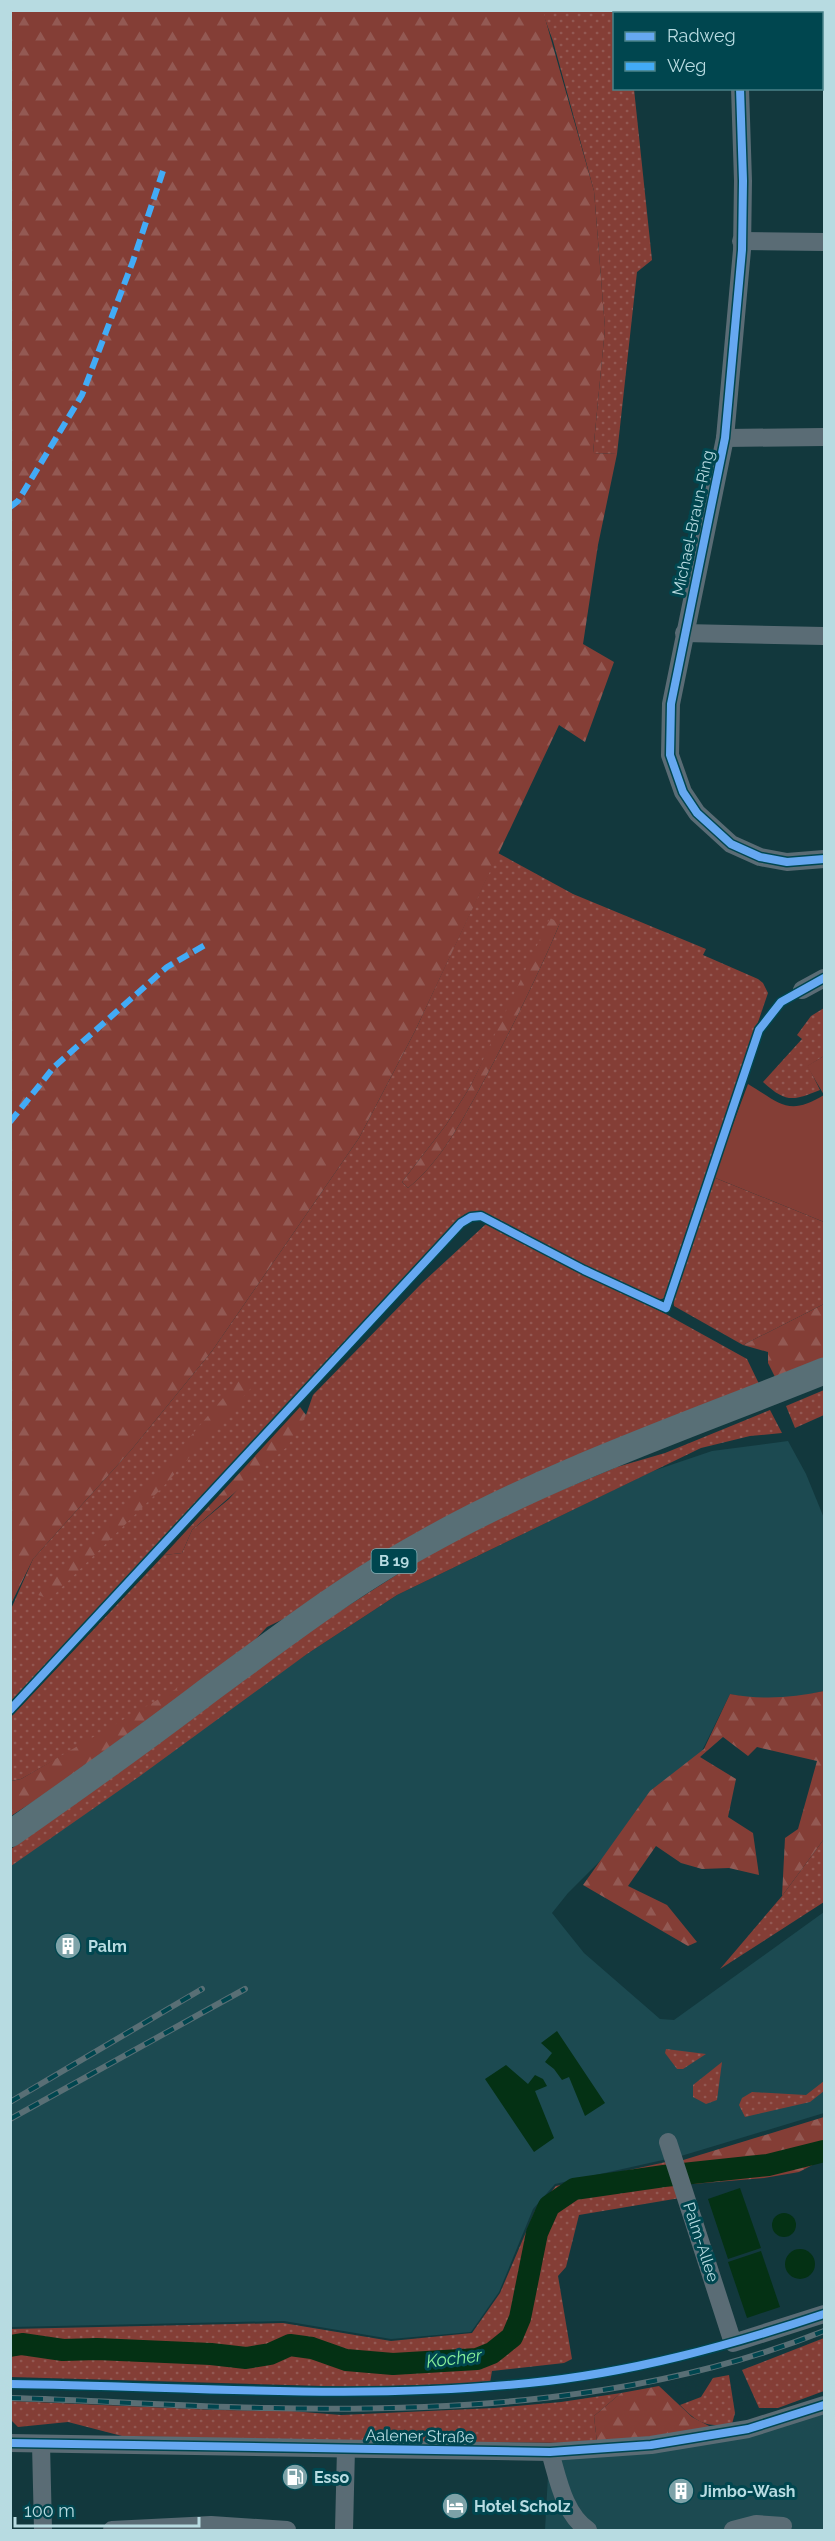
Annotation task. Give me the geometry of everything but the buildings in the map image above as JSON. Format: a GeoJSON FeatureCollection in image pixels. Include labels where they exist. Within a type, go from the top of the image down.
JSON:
{"type":"FeatureCollection","features":[{"type":"Feature","properties":{"kind":"highway","name":"B 19"},"geometry":{"type":"LineString","coordinates":[[10,1834],[114,1761],[273,1643],[368,1577],[424,1543],[531,1489],[825,1371]]}},
{"type":"Feature","properties":{"kind":"street","name":"Michael-Braun-Ring"},"geometry":{"type":"LineString","coordinates":[[740,90],[743,181],[741,241],[725,438],[671,704],[670,755],[683,792],[697,813],[731,844],[760,856],[787,862],[825,859]]}},
{"type":"Feature","properties":{"kind":"street"},"geometry":{"type":"LineString","coordinates":[[741,241],[825,242]]}},
{"type":"Feature","properties":{"kind":"street"},"geometry":{"type":"LineString","coordinates":[[725,438],[825,437]]}},
{"type":"Feature","properties":{"kind":"street"},"geometry":{"type":"LineString","coordinates":[[684,633],[825,636]]}},
{"type":"Feature","properties":{"kind":"street"},"geometry":{"type":"LineString","coordinates":[[802,990],[825,978]]}},
{"type":"Feature","properties":{"kind":"street","name":"Palm-Allee"},"geometry":{"type":"LineString","coordinates":[[670,2149],[733,2343],[825,2314]]}},
{"type":"Feature","properties":{"kind":"street","name":"Aalener Straße"},"geometry":{"type":"LineString","coordinates":[[10,2443],[550,2452],[651,2445],[747,2429],[825,2405]]}},
{"type":"Feature","properties":{"kind":"street"},"geometry":{"type":"LineString","coordinates":[[41,2444],[43,2530]]}},
{"type":"Feature","properties":{"kind":"street"},"geometry":{"type":"LineString","coordinates":[[344,2530],[346,2449]]}},
{"type":"Feature","properties":{"kind":"street"},"geometry":{"type":"LineString","coordinates":[[550,2452],[561,2488],[573,2515],[588,2530]]}},
{"type":"Feature","properties":{"kind":"street"},"geometry":{"type":"LineString","coordinates":[[733,2530],[756,2524],[783,2526]]}},
{"type":"Feature","properties":{"kind":"street"},"geometry":{"type":"LineString","coordinates":[[112,2530],[211,2525],[286,2530]]}},
{"type":"Feature","properties":{"kind":"shaded area"},"geometry":{"type":"Polygon","coordinates":[[[824,11],[824,34],[823,12],[739,12],[824,11]]]}},
{"type":"Feature","properties":{"kind":"shaded area"},"geometry":{"type":"Polygon","coordinates":[[[788,1441],[806,1474],[824,1518],[824,1691],[793,1698],[750,1698],[730,1694],[694,1767],[568,1893],[552,1913],[584,1953],[660,2019],[674,2020],[824,1912],[824,2113],[681,2156],[555,2184],[533,2209],[499,2292],[471,2332],[391,2339],[284,2321],[11,2327],[10,1860],[307,1654],[397,1595],[653,1471],[712,1451],[788,1441]]]}},
{"type":"Feature","properties":{"kind":"shaded area"},"geometry":{"type":"Polygon","coordinates":[[[557,2031],[605,2103],[585,2116],[569,2077],[562,2080],[545,2062],[552,2053],[541,2043],[557,2031]]]}},
{"type":"Feature","properties":{"kind":"shaded area"},"geometry":{"type":"Polygon","coordinates":[[[506,2065],[528,2084],[535,2075],[543,2079],[547,2086],[535,2091],[554,2138],[534,2152],[485,2079],[506,2065]]]}},
{"type":"Feature","properties":{"kind":"shaded area"},"geometry":{"type":"Polygon","coordinates":[[[740,2188],[761,2248],[728,2259],[708,2199],[740,2188]]]}},
{"type":"Feature","properties":{"kind":"shaded area"},"geometry":{"type":"Polygon","coordinates":[[[784,2213],[793,2216],[796,2225],[793,2234],[784,2237],[775,2234],[772,2225],[775,2216],[784,2213]]]}},
{"type":"Feature","properties":{"kind":"shaded area"},"geometry":{"type":"Polygon","coordinates":[[[800,2249],[811,2253],[815,2264],[811,2275],[800,2279],[789,2275],[785,2264],[789,2253],[800,2249]]]}},
{"type":"Feature","properties":{"kind":"shaded area"},"geometry":{"type":"Polygon","coordinates":[[[761,2251],[780,2307],[747,2318],[728,2262],[761,2251]]]}},
{"type":"Feature","properties":{"kind":"shaded area"},"geometry":{"type":"Polygon","coordinates":[[[824,2409],[824,2530],[545,2530],[549,2457],[824,2409]]]}},
{"type":"Feature","properties":{"kind":"green space"},"geometry":{"type":"Polygon","coordinates":[[[11,10],[543,11],[594,191],[605,328],[593,453],[617,454],[598,545],[583,644],[614,662],[585,742],[559,725],[415,1031],[359,1138],[212,1351],[132,1449],[33,1559],[11,1604],[11,10]]]}},
{"type":"Feature","properties":{"kind":"green space"},"geometry":{"type":"Polygon","coordinates":[[[622,10],[623,12],[613,12],[613,90],[634,90],[652,260],[637,272],[617,454],[593,453],[605,328],[594,191],[553,41],[542,11],[622,10]]]}},
{"type":"Feature","properties":{"kind":"green space"},"geometry":{"type":"Polygon","coordinates":[[[498,853],[573,894],[706,949],[703,955],[758,979],[768,993],[664,1298],[658,1300],[586,1267],[482,1211],[465,1214],[86,1629],[11,1707],[11,1609],[33,1559],[132,1449],[212,1351],[359,1138],[415,1031],[498,853]],[[560,923],[521,984],[470,1087],[446,1125],[402,1182],[408,1188],[440,1154],[465,1115],[512,1027],[560,923]]]}},
{"type":"Feature","properties":{"kind":"green space"},"geometry":{"type":"Polygon","coordinates":[[[550,918],[560,923],[491,1068],[440,1154],[408,1188],[402,1182],[446,1125],[470,1087],[550,918]]]}},
{"type":"Feature","properties":{"kind":"green space"},"geometry":{"type":"Polygon","coordinates":[[[824,1008],[824,1056],[808,1066],[820,1090],[796,1098],[784,1097],[763,1082],[802,1039],[797,1035],[811,1016],[824,1008]]]}},
{"type":"Feature","properties":{"kind":"green space"},"geometry":{"type":"Polygon","coordinates":[[[824,1056],[824,1095],[807,1066],[824,1056]]]}},
{"type":"Feature","properties":{"kind":"green space"},"geometry":{"type":"Polygon","coordinates":[[[748,1084],[784,1105],[801,1105],[824,1095],[824,1222],[713,1177],[748,1084]]]}},
{"type":"Feature","properties":{"kind":"green space"},"geometry":{"type":"Polygon","coordinates":[[[713,1177],[824,1222],[824,1304],[743,1345],[674,1306],[673,1299],[713,1177]]]}},
{"type":"Feature","properties":{"kind":"green space"},"geometry":{"type":"Polygon","coordinates":[[[486,1224],[664,1313],[747,1359],[761,1388],[267,1627],[241,1655],[21,1779],[11,1781],[10,1718],[164,1555],[182,1553],[192,1530],[229,1499],[306,1415],[313,1395],[422,1283],[486,1224]]]}},
{"type":"Feature","properties":{"kind":"green space"},"geometry":{"type":"Polygon","coordinates":[[[824,1304],[824,1360],[778,1383],[768,1363],[768,1352],[743,1345],[824,1304]]]}},
{"type":"Feature","properties":{"kind":"green space"},"geometry":{"type":"Polygon","coordinates":[[[241,1377],[252,1387],[163,1487],[50,1599],[35,1594],[178,1451],[241,1377]]]}},
{"type":"Feature","properties":{"kind":"green space"},"geometry":{"type":"Polygon","coordinates":[[[824,1390],[824,1415],[795,1428],[786,1406],[824,1390]]]}},
{"type":"Feature","properties":{"kind":"green space"},"geometry":{"type":"Polygon","coordinates":[[[300,1407],[306,1415],[288,1446],[192,1530],[182,1553],[164,1555],[300,1407]]]}},
{"type":"Feature","properties":{"kind":"green space"},"geometry":{"type":"Polygon","coordinates":[[[770,1410],[782,1433],[750,1436],[701,1448],[397,1595],[307,1654],[140,1776],[11,1866],[11,1849],[304,1634],[426,1556],[523,1506],[617,1467],[665,1453],[770,1410]]]}},
{"type":"Feature","properties":{"kind":"green space"},"geometry":{"type":"Polygon","coordinates":[[[207,1671],[213,1674],[118,1747],[11,1816],[11,1781],[21,1779],[207,1671]]]}},
{"type":"Feature","properties":{"kind":"green space"},"geometry":{"type":"Polygon","coordinates":[[[824,1691],[824,1839],[782,1896],[785,1838],[798,1829],[817,1761],[757,1747],[748,1756],[723,1737],[700,1757],[736,1779],[728,1817],[753,1833],[759,1875],[729,1868],[702,1869],[681,1863],[656,1846],[628,1886],[667,1905],[697,1942],[688,1946],[583,1885],[650,1791],[704,1749],[730,1694],[777,1697],[824,1691]]]}},
{"type":"Feature","properties":{"kind":"green space"},"geometry":{"type":"Polygon","coordinates":[[[824,1839],[824,1902],[720,1969],[782,1896],[824,1839]]]}},
{"type":"Feature","properties":{"kind":"green space"},"geometry":{"type":"Polygon","coordinates":[[[666,2049],[706,2054],[683,2069],[677,2069],[665,2053],[666,2049]]]}},
{"type":"Feature","properties":{"kind":"green space"},"geometry":{"type":"Polygon","coordinates":[[[722,2062],[717,2100],[706,2104],[693,2097],[693,2085],[722,2062]]]}},
{"type":"Feature","properties":{"kind":"green space"},"geometry":{"type":"Polygon","coordinates":[[[824,2081],[824,2091],[810,2102],[745,2117],[739,2105],[742,2098],[752,2092],[806,2095],[824,2081]]]}},
{"type":"Feature","properties":{"kind":"green space"},"geometry":{"type":"Polygon","coordinates":[[[824,2117],[824,2159],[799,2172],[764,2178],[693,2184],[680,2161],[824,2117]]]}},
{"type":"Feature","properties":{"kind":"green space"},"geometry":{"type":"Polygon","coordinates":[[[666,2162],[680,2198],[579,2215],[566,2267],[558,2276],[572,2359],[564,2363],[492,2371],[490,2383],[357,2387],[11,2377],[11,2329],[283,2323],[391,2341],[472,2333],[500,2293],[535,2211],[556,2186],[666,2162]]]}},
{"type":"Feature","properties":{"kind":"green space"},"geometry":{"type":"Polygon","coordinates":[[[824,2338],[824,2391],[778,2408],[759,2408],[742,2370],[824,2338]]]}},
{"type":"Feature","properties":{"kind":"green space"},"geometry":{"type":"Polygon","coordinates":[[[729,2375],[735,2413],[732,2424],[703,2423],[680,2405],[701,2397],[713,2378],[729,2375]]]}},
{"type":"Feature","properties":{"kind":"green space"},"geometry":{"type":"Polygon","coordinates":[[[659,2386],[692,2417],[711,2427],[651,2441],[597,2443],[594,2416],[621,2393],[659,2386]]]}},
{"type":"Feature","properties":{"kind":"green space"},"geometry":{"type":"Polygon","coordinates":[[[621,2393],[594,2416],[597,2443],[385,2442],[122,2436],[68,2422],[18,2427],[11,2420],[11,2401],[291,2411],[341,2415],[494,2408],[561,2402],[621,2393]]]}},
{"type":"Feature","properties":{"kind":"waterway","name":"Kocher"},"geometry":{"type":"LineString","coordinates":[[10,2346],[22,2344],[63,2350],[97,2349],[211,2354],[246,2358],[270,2354],[290,2345],[312,2348],[346,2360],[393,2364],[477,2359],[492,2353],[512,2337],[520,2318],[537,2233],[549,2206],[574,2189],[664,2176],[768,2165],[824,2151]]}},
{"type":"Feature","properties":{"kind":"waterway","name":"Kocher"},"geometry":{"type":"LineString","coordinates":[[660,2170],[664,2176]]}},
{"type":"Feature","properties":{"kind":"railway"},"geometry":{"type":"LineString","coordinates":[[10,2102],[202,1989]]}},
{"type":"Feature","properties":{"kind":"railway"},"geometry":{"type":"LineString","coordinates":[[10,2119],[245,1989]]}},
{"type":"Feature","properties":{"kind":"railway"},"geometry":{"type":"LineString","coordinates":[[10,2398],[339,2409],[480,2404],[620,2387],[689,2373],[757,2355],[824,2331]]}},
{"type":"Feature","properties":{"kind":"marked path"},"geometry":{"type":"LineString","coordinates":[[10,507],[18,501],[82,395],[133,261],[163,171]]}},
{"type":"Feature","properties":{"kind":"marked path"},"geometry":{"type":"LineString","coordinates":[[10,1122],[54,1067],[167,967],[205,945]]}},
{"type":"Feature","properties":{"kind":"cycle path"},"geometry":{"type":"LineString","coordinates":[[740,90],[743,181],[742,250],[725,438],[671,704],[670,755],[683,792],[697,813],[731,844],[760,857],[787,862],[824,859]]}},
{"type":"Feature","properties":{"kind":"cycle path"},"geometry":{"type":"LineString","coordinates":[[10,1710],[461,1223],[471,1217],[481,1216],[584,1270],[666,1308],[759,1030],[781,1002],[824,978]]}},
{"type":"Feature","properties":{"kind":"cycle path"},"geometry":{"type":"LineString","coordinates":[[10,2384],[334,2392],[399,2391],[529,2383],[604,2372],[678,2357],[824,2314]]}},
{"type":"Feature","properties":{"kind":"cycle path"},"geometry":{"type":"LineString","coordinates":[[10,2443],[550,2452],[651,2445],[748,2429],[824,2405]]}},
{"type":"Feature","properties":{"kind":"place","name":"Palm"},"geometry":{"type":"Point","coordinates":[68,1946]}},
{"type":"Feature","properties":{"kind":"place","name":"Esso"},"geometry":{"type":"Point","coordinates":[295,2477]}},
{"type":"Feature","properties":{"kind":"place","name":"Jimbo-Wash"},"geometry":{"type":"Point","coordinates":[681,2491]}},
{"type":"Feature","properties":{"kind":"place","name":"Hotel Scholz"},"geometry":{"type":"Point","coordinates":[455,2506]}}]}
